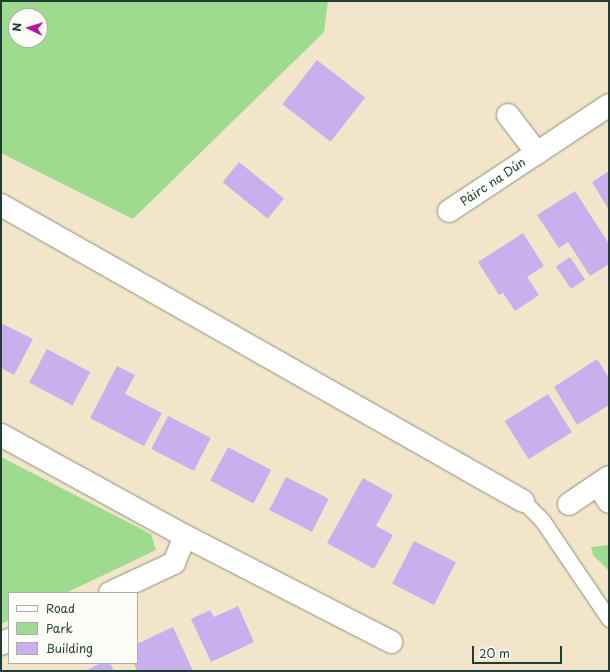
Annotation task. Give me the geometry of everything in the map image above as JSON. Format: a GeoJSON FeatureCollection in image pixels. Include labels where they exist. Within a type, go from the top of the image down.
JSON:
{"type":"FeatureCollection","features":[{"type":"Feature","properties":{"kind":"street","name":"Páirc na Dún"},"geometry":{"type":"LineString","coordinates":[[449,211],[609,105]]}},
{"type":"Feature","properties":{"kind":"street","name":"Páirc na Dún"},"geometry":{"type":"LineString","coordinates":[[508,115],[537,153]]}},
{"type":"Feature","properties":{"kind":"street"},"geometry":{"type":"LineString","coordinates":[[1,205],[522,501]]}},
{"type":"Feature","properties":{"kind":"street"},"geometry":{"type":"LineString","coordinates":[[1,435],[185,536],[391,642]]}},
{"type":"Feature","properties":{"kind":"street"},"geometry":{"type":"LineString","coordinates":[[569,504],[605,488]]}},
{"type":"Feature","properties":{"kind":"street"},"geometry":{"type":"LineString","coordinates":[[112,592],[174,563],[185,536]]}},
{"type":"Feature","properties":{"kind":"lane"},"geometry":{"type":"LineString","coordinates":[[522,501],[542,520],[609,619]]}},
{"type":"Feature","properties":{"kind":"green space"},"geometry":{"type":"Polygon","coordinates":[[[1,1],[328,1],[324,32],[133,219],[1,153],[1,1]]]}},
{"type":"Feature","properties":{"kind":"green space"},"geometry":{"type":"Polygon","coordinates":[[[1,457],[151,534],[156,550],[68,592],[8,592],[8,620],[1,624],[1,457]]]}},
{"type":"Feature","properties":{"kind":"green space"},"geometry":{"type":"Polygon","coordinates":[[[609,545],[609,571],[593,555],[591,547],[609,545]]]}},
{"type":"Feature","properties":{"kind":"building"},"geometry":{"type":"Polygon","coordinates":[[[317,60],[365,98],[331,142],[283,104],[317,60]]]}},
{"type":"Feature","properties":{"kind":"building"},"geometry":{"type":"Polygon","coordinates":[[[239,162],[284,199],[268,219],[223,182],[239,162]]]}},
{"type":"Feature","properties":{"kind":"building"},"geometry":{"type":"Polygon","coordinates":[[[609,171],[609,210],[592,182],[609,171]]]}},
{"type":"Feature","properties":{"kind":"building"},"geometry":{"type":"Polygon","coordinates":[[[575,191],[609,244],[609,264],[590,276],[568,242],[559,248],[537,215],[575,191]]]}},
{"type":"Feature","properties":{"kind":"building"},"geometry":{"type":"Polygon","coordinates":[[[523,233],[544,266],[527,277],[539,295],[515,311],[503,293],[499,295],[478,262],[523,233]]]}},
{"type":"Feature","properties":{"kind":"building"},"geometry":{"type":"Polygon","coordinates":[[[570,257],[585,279],[571,289],[556,267],[570,257]]]}},
{"type":"Feature","properties":{"kind":"building"},"geometry":{"type":"Polygon","coordinates":[[[1,323],[33,339],[14,375],[1,368],[1,323]]]}},
{"type":"Feature","properties":{"kind":"building"},"geometry":{"type":"Polygon","coordinates":[[[47,349],[90,372],[72,406],[29,383],[47,349]]]}},
{"type":"Feature","properties":{"kind":"building"},"geometry":{"type":"Polygon","coordinates":[[[597,359],[609,378],[609,405],[577,425],[554,387],[597,359]]]}},
{"type":"Feature","properties":{"kind":"building"},"geometry":{"type":"Polygon","coordinates":[[[117,366],[135,375],[125,394],[162,413],[144,446],[90,418],[117,366]]]}},
{"type":"Feature","properties":{"kind":"building"},"geometry":{"type":"Polygon","coordinates":[[[548,394],[572,432],[529,459],[505,421],[548,394]]]}},
{"type":"Feature","properties":{"kind":"building"},"geometry":{"type":"Polygon","coordinates":[[[168,416],[211,438],[194,471],[151,449],[168,416]]]}},
{"type":"Feature","properties":{"kind":"building"},"geometry":{"type":"Polygon","coordinates":[[[228,447],[271,470],[253,504],[210,481],[228,447]]]}},
{"type":"Feature","properties":{"kind":"building"},"geometry":{"type":"Polygon","coordinates":[[[286,477],[329,499],[312,532],[269,510],[286,477]]]}},
{"type":"Feature","properties":{"kind":"building"},"geometry":{"type":"Polygon","coordinates":[[[363,478],[393,495],[376,526],[393,535],[374,569],[327,543],[363,478]]]}},
{"type":"Feature","properties":{"kind":"building"},"geometry":{"type":"Polygon","coordinates":[[[414,541],[456,562],[434,605],[392,584],[414,541]]]}},
{"type":"Feature","properties":{"kind":"building"},"geometry":{"type":"Polygon","coordinates":[[[238,606],[254,642],[211,662],[191,619],[210,610],[214,617],[238,606]]]}},
{"type":"Feature","properties":{"kind":"building"},"geometry":{"type":"Polygon","coordinates":[[[173,627],[193,671],[137,671],[134,664],[138,664],[138,644],[173,627]]]}},
{"type":"Feature","properties":{"kind":"building"},"geometry":{"type":"Polygon","coordinates":[[[99,664],[110,664],[114,671],[85,671],[99,664]]]}}]}
